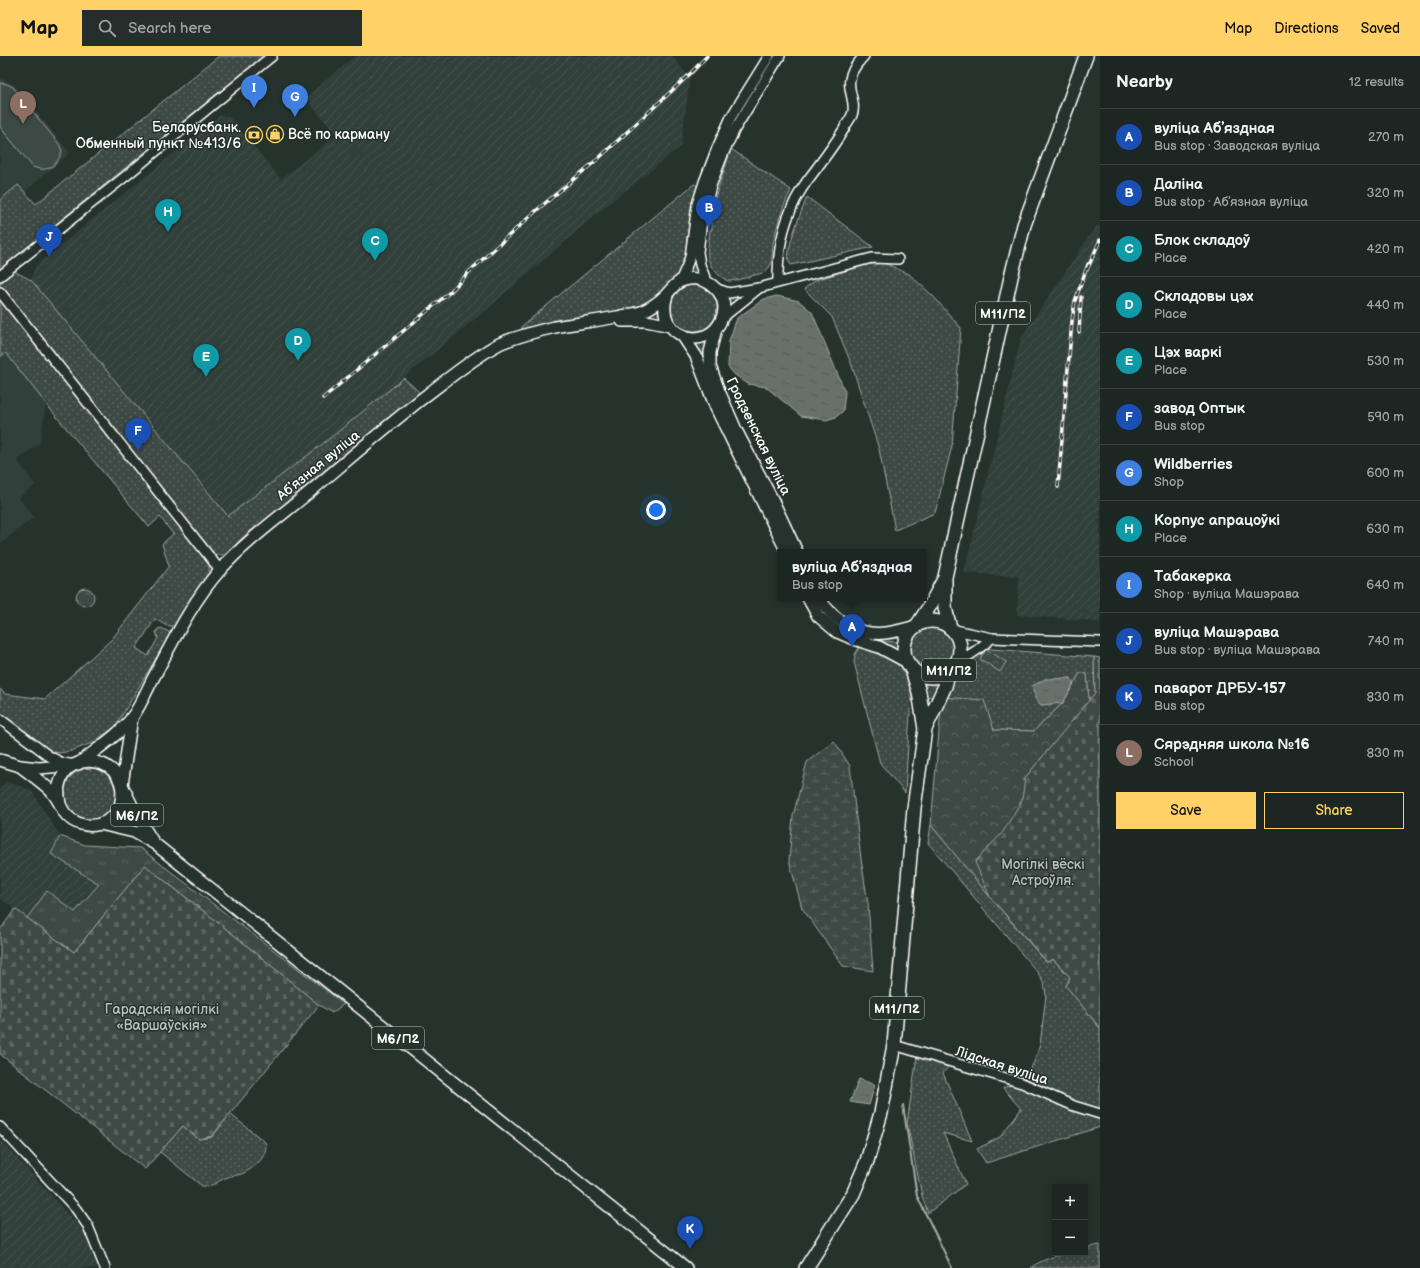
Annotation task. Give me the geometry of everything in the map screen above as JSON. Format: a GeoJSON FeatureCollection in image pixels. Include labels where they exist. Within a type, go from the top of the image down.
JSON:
{"type":"FeatureCollection","features":[{"type":"Feature","properties":{"kind":"highway","name":"М11/П2"},"geometry":{"type":"LineString","coordinates":[[806,1268],[853,1194],[867,1161],[881,1113],[894,1045],[914,808],[925,729],[945,686],[951,669],[958,658],[960,648],[957,638],[951,628],[945,608],[945,577],[1011,277],[1024,225],[1086,56]]}},
{"type":"Feature","properties":{"kind":"highway","name":"М11/П2"},"geometry":{"type":"LineString","coordinates":[[925,729],[919,692],[904,649],[905,642],[911,631],[917,625],[931,604],[945,577]]}},
{"type":"Feature","properties":{"kind":"highway"},"geometry":{"type":"LineString","coordinates":[[917,625],[924,622],[935,621],[951,628]]}},
{"type":"Feature","properties":{"kind":"highway","name":"М11/П2"},"geometry":{"type":"LineString","coordinates":[[909,664],[919,674],[929,676],[940,676],[951,669]]}},
{"type":"Feature","properties":{"kind":"main road"},"geometry":{"type":"LineString","coordinates":[[680,281],[693,278],[706,280],[717,289],[722,298],[724,308],[722,318],[716,329],[700,337],[694,338],[682,336]]}},
{"type":"Feature","properties":{"kind":"main road","name":"Абʼязная вуліца"},"geometry":{"type":"LineString","coordinates":[[76,765],[109,740],[132,717],[196,604],[220,570],[256,536],[428,394],[485,352],[501,343],[553,327],[593,322],[639,312],[653,306],[667,295],[672,287],[680,281]]}},
{"type":"Feature","properties":{"kind":"main road"},"geometry":{"type":"LineString","coordinates":[[667,295],[664,303],[664,311],[670,326]]}},
{"type":"Feature","properties":{"kind":"main road","name":"Абʼязная вуліца"},"geometry":{"type":"LineString","coordinates":[[593,322],[646,321],[670,326],[682,336]]}},
{"type":"Feature","properties":{"kind":"main road","name":"Гродзенская вуліца"},"geometry":{"type":"LineString","coordinates":[[716,329],[710,352],[710,366],[719,391],[736,430],[773,501],[796,549]]}},
{"type":"Feature","properties":{"kind":"main road","name":"Гродзенская вуліца"},"geometry":{"type":"LineString","coordinates":[[682,336],[696,356],[716,408],[786,549]]}},
{"type":"Feature","properties":{"kind":"main road"},"geometry":{"type":"LineString","coordinates":[[810,601],[818,616],[837,632],[880,647],[909,664]]}},
{"type":"Feature","properties":{"kind":"main road"},"geometry":{"type":"LineString","coordinates":[[821,601],[825,607],[839,620],[860,631],[884,634],[917,625]]}},
{"type":"Feature","properties":{"kind":"main road","name":"Абʼязная вуліца"},"geometry":{"type":"LineString","coordinates":[[122,785],[132,717]]}},
{"type":"Feature","properties":{"kind":"main road","name":"М6/П2"},"geometry":{"type":"LineString","coordinates":[[0,760],[20,766],[39,768],[76,765],[91,761],[99,762],[107,766],[118,777],[137,816],[155,844]]}},
{"type":"Feature","properties":{"kind":"main road"},"geometry":{"type":"LineString","coordinates":[[60,804],[59,785],[63,777],[76,765]]}},
{"type":"Feature","properties":{"kind":"main road","name":"М6/П2"},"geometry":{"type":"LineString","coordinates":[[20,766],[52,792],[72,820],[90,826],[109,820],[121,804],[123,795],[122,785]]}},
{"type":"Feature","properties":{"kind":"main road","name":"М6/П2"},"geometry":{"type":"LineString","coordinates":[[100,824],[134,832],[155,844],[686,1268]]}},
{"type":"Feature","properties":{"kind":"street"},"geometry":{"type":"LineString","coordinates":[[0,276],[127,175],[272,56]]}},
{"type":"Feature","properties":{"kind":"street","name":"Абʼязная вуліца"},"geometry":{"type":"LineString","coordinates":[[680,281],[690,257],[697,204],[716,148],[731,117],[769,56]]}},
{"type":"Feature","properties":{"kind":"street"},"geometry":{"type":"LineString","coordinates":[[706,280],[700,265],[698,252],[702,221],[711,186],[724,152],[735,129],[780,56]]}},
{"type":"Feature","properties":{"kind":"street"},"geometry":{"type":"LineString","coordinates":[[778,282],[778,267],[783,234],[788,216],[803,187],[832,148],[852,115],[854,106],[849,80],[855,66],[864,56]]}},
{"type":"Feature","properties":{"kind":"street"},"geometry":{"type":"LineString","coordinates":[[717,289],[729,293],[759,288],[872,258],[898,259]]}},
{"type":"Feature","properties":{"kind":"street"},"geometry":{"type":"LineString","coordinates":[[722,318],[759,288]]}},
{"type":"Feature","properties":{"kind":"street"},"geometry":{"type":"LineString","coordinates":[[0,292],[220,570]]}},
{"type":"Feature","properties":{"kind":"street"},"geometry":{"type":"LineString","coordinates":[[951,628],[992,638],[1100,642]]}},
{"type":"Feature","properties":{"kind":"street"},"geometry":{"type":"LineString","coordinates":[[951,669],[992,638]]}},
{"type":"Feature","properties":{"kind":"street"},"geometry":{"type":"LineString","coordinates":[[0,719],[49,756],[60,762],[76,765]]}},
{"type":"Feature","properties":{"kind":"street"},"geometry":{"type":"LineString","coordinates":[[29,741],[42,758],[43,764],[39,768]]}},
{"type":"Feature","properties":{"kind":"street","name":"Лідская вуліца"},"geometry":{"type":"LineString","coordinates":[[894,1045],[1022,1083],[1074,1106],[1100,1114]]}},
{"type":"Feature","properties":{"kind":"street"},"geometry":{"type":"LineString","coordinates":[[0,1126],[76,1209],[88,1226],[106,1268]]}},
{"type":"Feature","properties":{"kind":"shaded area"},"geometry":{"type":"Polygon","coordinates":[[[355,56],[672,56],[690,78],[681,146],[600,211],[486,310],[329,439],[228,516],[31,280],[35,266],[221,115],[230,118],[281,179],[337,135],[305,98],[355,56]]]}},
{"type":"Feature","properties":{"kind":"shaded area"},"geometry":{"type":"Polygon","coordinates":[[[0,78],[14,85],[70,153],[0,213],[0,78]]]}},
{"type":"Feature","properties":{"kind":"shaded area"},"geometry":{"type":"Polygon","coordinates":[[[1096,226],[1100,227],[1100,623],[1082,620],[1017,615],[1019,577],[964,573],[1021,338],[1096,226]]]}},
{"type":"Feature","properties":{"kind":"shaded area"},"geometry":{"type":"Polygon","coordinates":[[[0,319],[60,392],[46,404],[40,443],[17,460],[35,485],[18,498],[34,517],[0,544],[0,319]]]}},
{"type":"Feature","properties":{"kind":"shaded area"},"geometry":{"type":"Polygon","coordinates":[[[7,782],[31,790],[60,836],[52,854],[99,884],[75,913],[47,892],[27,918],[0,898],[0,787],[7,782]]]}},
{"type":"Feature","properties":{"kind":"shaded area"},"geometry":{"type":"Polygon","coordinates":[[[0,1139],[84,1232],[98,1268],[0,1268],[0,1139]]]}},
{"type":"Feature","properties":{"kind":"green space"},"geometry":{"type":"Polygon","coordinates":[[[219,56],[264,56],[0,269],[0,200],[18,185],[36,204],[219,56]]]}},
{"type":"Feature","properties":{"kind":"green space"},"geometry":{"type":"Polygon","coordinates":[[[0,83],[13,87],[59,144],[62,151],[55,164],[51,167],[47,169],[38,169],[33,167],[0,127],[0,83]]]}},
{"type":"Feature","properties":{"kind":"green space"},"geometry":{"type":"Polygon","coordinates":[[[731,149],[791,190],[778,223],[773,244],[772,261],[767,270],[763,273],[730,281],[723,278],[714,270],[709,260],[708,249],[710,230],[712,230],[712,224],[710,224],[715,198],[731,149]]]}},
{"type":"Feature","properties":{"kind":"green space"},"geometry":{"type":"Polygon","coordinates":[[[707,182],[696,262],[696,268],[700,276],[687,276],[700,204],[707,182]]]}},
{"type":"Feature","properties":{"kind":"green space"},"geometry":{"type":"Polygon","coordinates":[[[694,184],[698,186],[688,231],[686,259],[681,273],[657,299],[630,311],[548,322],[522,329],[522,326],[694,184]]]}},
{"type":"Feature","properties":{"kind":"green space"},"geometry":{"type":"Polygon","coordinates":[[[807,197],[873,247],[791,265],[789,260],[789,252],[791,243],[807,197]]]}},
{"type":"Feature","properties":{"kind":"green space"},"geometry":{"type":"Polygon","coordinates":[[[884,263],[909,274],[933,296],[961,328],[952,446],[935,513],[895,530],[879,449],[851,363],[832,317],[804,289],[816,280],[864,265],[884,263]]]}},
{"type":"Feature","properties":{"kind":"green space"},"geometry":{"type":"Polygon","coordinates":[[[14,271],[31,280],[228,516],[329,439],[404,378],[420,393],[242,538],[227,555],[217,555],[209,566],[209,575],[197,590],[175,626],[167,626],[155,619],[136,648],[148,656],[158,638],[156,632],[158,629],[161,628],[171,633],[115,727],[92,743],[71,751],[59,753],[47,750],[0,714],[0,689],[5,694],[45,699],[112,639],[169,566],[162,544],[173,534],[160,517],[149,527],[46,404],[6,353],[0,357],[0,283],[14,271]]]}},
{"type":"Feature","properties":{"kind":"green space"},"geometry":{"type":"Polygon","coordinates":[[[694,285],[707,289],[713,295],[717,308],[713,321],[707,327],[694,331],[681,327],[675,321],[671,308],[675,295],[681,289],[694,285]]]}},
{"type":"Feature","properties":{"kind":"green space"},"geometry":{"type":"Polygon","coordinates":[[[750,291],[740,297],[729,308],[729,300],[727,296],[750,291]]]}},
{"type":"Feature","properties":{"kind":"green space"},"geometry":{"type":"Polygon","coordinates":[[[660,307],[660,321],[634,317],[660,307]]]}},
{"type":"Feature","properties":{"kind":"green space"},"geometry":{"type":"Polygon","coordinates":[[[708,343],[706,365],[693,345],[708,343]]]}},
{"type":"Feature","properties":{"kind":"green space"},"geometry":{"type":"Polygon","coordinates":[[[697,373],[759,507],[705,398],[697,373]]]}},
{"type":"Feature","properties":{"kind":"green space"},"geometry":{"type":"Polygon","coordinates":[[[85,588],[91,591],[94,597],[91,603],[85,606],[79,603],[76,597],[79,591],[85,588]]]}},
{"type":"Feature","properties":{"kind":"green space"},"geometry":{"type":"Polygon","coordinates":[[[933,626],[944,630],[954,646],[1094,657],[1095,693],[1089,701],[1087,674],[1080,673],[1073,685],[1071,678],[1041,705],[1063,703],[1034,731],[994,730],[942,697],[911,696],[905,793],[880,763],[854,662],[855,654],[861,645],[869,640],[911,643],[916,633],[933,626]]]}},
{"type":"Feature","properties":{"kind":"green space"},"geometry":{"type":"Polygon","coordinates":[[[986,649],[1006,662],[1000,672],[980,659],[986,649]]]}},
{"type":"Feature","properties":{"kind":"green space","name":"Могілкі вёскі Астроўля."},"geometry":{"type":"Polygon","coordinates":[[[1094,657],[1100,658],[1100,1028],[1066,986],[1070,977],[1053,959],[1047,962],[990,897],[975,862],[1003,832],[1022,800],[1025,778],[1095,693],[1094,657]]]}},
{"type":"Feature","properties":{"kind":"green space"},"geometry":{"type":"Polygon","coordinates":[[[1080,673],[1087,674],[1089,701],[1025,778],[1100,1028],[1066,986],[1070,977],[1053,959],[1047,962],[990,897],[931,825],[942,697],[984,700],[994,730],[1034,731],[1063,703],[1080,673]]]}},
{"type":"Feature","properties":{"kind":"green space"},"geometry":{"type":"Polygon","coordinates":[[[834,741],[850,766],[868,904],[873,971],[843,966],[802,908],[789,860],[793,816],[807,762],[834,741]]]}},
{"type":"Feature","properties":{"kind":"green space"},"geometry":{"type":"Polygon","coordinates":[[[85,768],[95,768],[104,772],[112,780],[116,789],[116,799],[112,808],[104,816],[95,820],[85,820],[76,816],[68,808],[64,799],[64,789],[68,780],[76,772],[85,768]]]}},
{"type":"Feature","properties":{"kind":"green space"},"geometry":{"type":"Polygon","coordinates":[[[931,825],[1046,962],[1053,959],[1070,977],[1067,986],[1100,1028],[1100,1127],[986,1163],[977,1149],[1000,1137],[1021,1109],[1003,1088],[1024,1080],[1034,1062],[1040,1045],[1046,995],[1044,983],[1038,973],[928,843],[931,825]]]}},
{"type":"Feature","properties":{"kind":"green space"},"geometry":{"type":"Polygon","coordinates":[[[60,836],[85,845],[140,848],[344,1004],[332,1013],[319,1005],[239,939],[145,865],[74,952],[27,918],[47,891],[75,912],[99,884],[51,854],[60,836]]]}},
{"type":"Feature","properties":{"kind":"green space","name":"Гарадскія могілкі «Варшаўскія»"},"geometry":{"type":"Polygon","coordinates":[[[145,865],[239,939],[319,1005],[212,1136],[199,1139],[183,1126],[145,1169],[0,1054],[0,930],[15,909],[74,952],[145,865]]]}},
{"type":"Feature","properties":{"kind":"green space"},"geometry":{"type":"Polygon","coordinates":[[[917,1056],[949,1066],[943,1073],[972,1141],[943,1133],[966,1184],[928,1213],[922,1196],[907,1123],[917,1056]]]}},
{"type":"Feature","properties":{"kind":"green space"},"geometry":{"type":"Polygon","coordinates":[[[230,1114],[265,1142],[266,1147],[263,1157],[255,1166],[245,1172],[239,1175],[224,1178],[207,1186],[202,1186],[160,1152],[183,1126],[199,1139],[212,1137],[230,1114]]]}},
{"type":"Feature","properties":{"kind":"green space"},"geometry":{"type":"Polygon","coordinates":[[[1100,1245],[1100,1268],[1030,1268],[1050,1258],[1059,1256],[1088,1256],[1088,1247],[1100,1245]]]}},
{"type":"Feature","properties":{"kind":"water"},"geometry":{"type":"Polygon","coordinates":[[[777,296],[799,301],[812,312],[845,392],[843,411],[836,417],[826,420],[801,416],[766,387],[748,384],[735,375],[728,367],[729,341],[737,318],[764,299],[777,296]]]}},
{"type":"Feature","properties":{"kind":"water"},"geometry":{"type":"Polygon","coordinates":[[[1071,678],[1073,685],[1063,703],[1041,705],[1036,700],[1032,686],[1045,679],[1071,678]]]}},
{"type":"Feature","properties":{"kind":"water"},"geometry":{"type":"Polygon","coordinates":[[[859,1079],[875,1085],[869,1105],[850,1102],[859,1079]]]}},
{"type":"Feature","properties":{"kind":"waterway"},"geometry":{"type":"LineString","coordinates":[[903,1105],[917,1196],[952,1268]]}},
{"type":"Feature","properties":{"kind":"railway"},"geometry":{"type":"LineString","coordinates":[[323,398],[450,292],[472,269],[537,210],[599,158],[691,73],[707,56]]}},
{"type":"Feature","properties":{"kind":"railway"},"geometry":{"type":"LineString","coordinates":[[1087,270],[1100,240]]}},
{"type":"Feature","properties":{"kind":"railway"},"geometry":{"type":"LineString","coordinates":[[1058,487],[1072,321],[1075,301],[1088,264]]}},
{"type":"Feature","properties":{"kind":"railway"},"geometry":{"type":"LineString","coordinates":[[1079,332],[1081,297]]}},
{"type":"Feature","properties":{"kind":"place","name":"Табакерка"},"geometry":{"type":"Point","coordinates":[254,108]}},
{"type":"Feature","properties":{"kind":"place","name":"Wildberries"},"geometry":{"type":"Point","coordinates":[295,117]}},
{"type":"Feature","properties":{"kind":"place","name":"Сярэдняя школа №16"},"geometry":{"type":"Point","coordinates":[23,124]}},
{"type":"Feature","properties":{"kind":"place","name":"Всё по карману"},"geometry":{"type":"Point","coordinates":[275,134]}},
{"type":"Feature","properties":{"kind":"place","name":"Беларусбанк. Обменный пункт №413/6"},"geometry":{"type":"Point","coordinates":[254,135]}},
{"type":"Feature","properties":{"kind":"place","name":"Даліна"},"geometry":{"type":"Point","coordinates":[709,228]}},
{"type":"Feature","properties":{"kind":"place","name":"Корпус апрацоўкі"},"geometry":{"type":"Point","coordinates":[168,232]}},
{"type":"Feature","properties":{"kind":"place","name":"вуліца Машэрава"},"geometry":{"type":"Point","coordinates":[49,257]}},
{"type":"Feature","properties":{"kind":"place","name":"Блок складоў"},"geometry":{"type":"Point","coordinates":[375,261]}},
{"type":"Feature","properties":{"kind":"place","name":"Складовы цэх"},"geometry":{"type":"Point","coordinates":[298,361]}},
{"type":"Feature","properties":{"kind":"place","name":"Цэх варкі"},"geometry":{"type":"Point","coordinates":[206,377]}},
{"type":"Feature","properties":{"kind":"place","name":"завод Оптык"},"geometry":{"type":"Point","coordinates":[138,451]}},
{"type":"Feature","properties":{"kind":"place","name":"вуліца Абʼяздная"},"geometry":{"type":"Point","coordinates":[852,647]}},
{"type":"Feature","properties":{"kind":"place","name":"паварот ДРБУ-157"},"geometry":{"type":"Point","coordinates":[690,1249]}}]}
